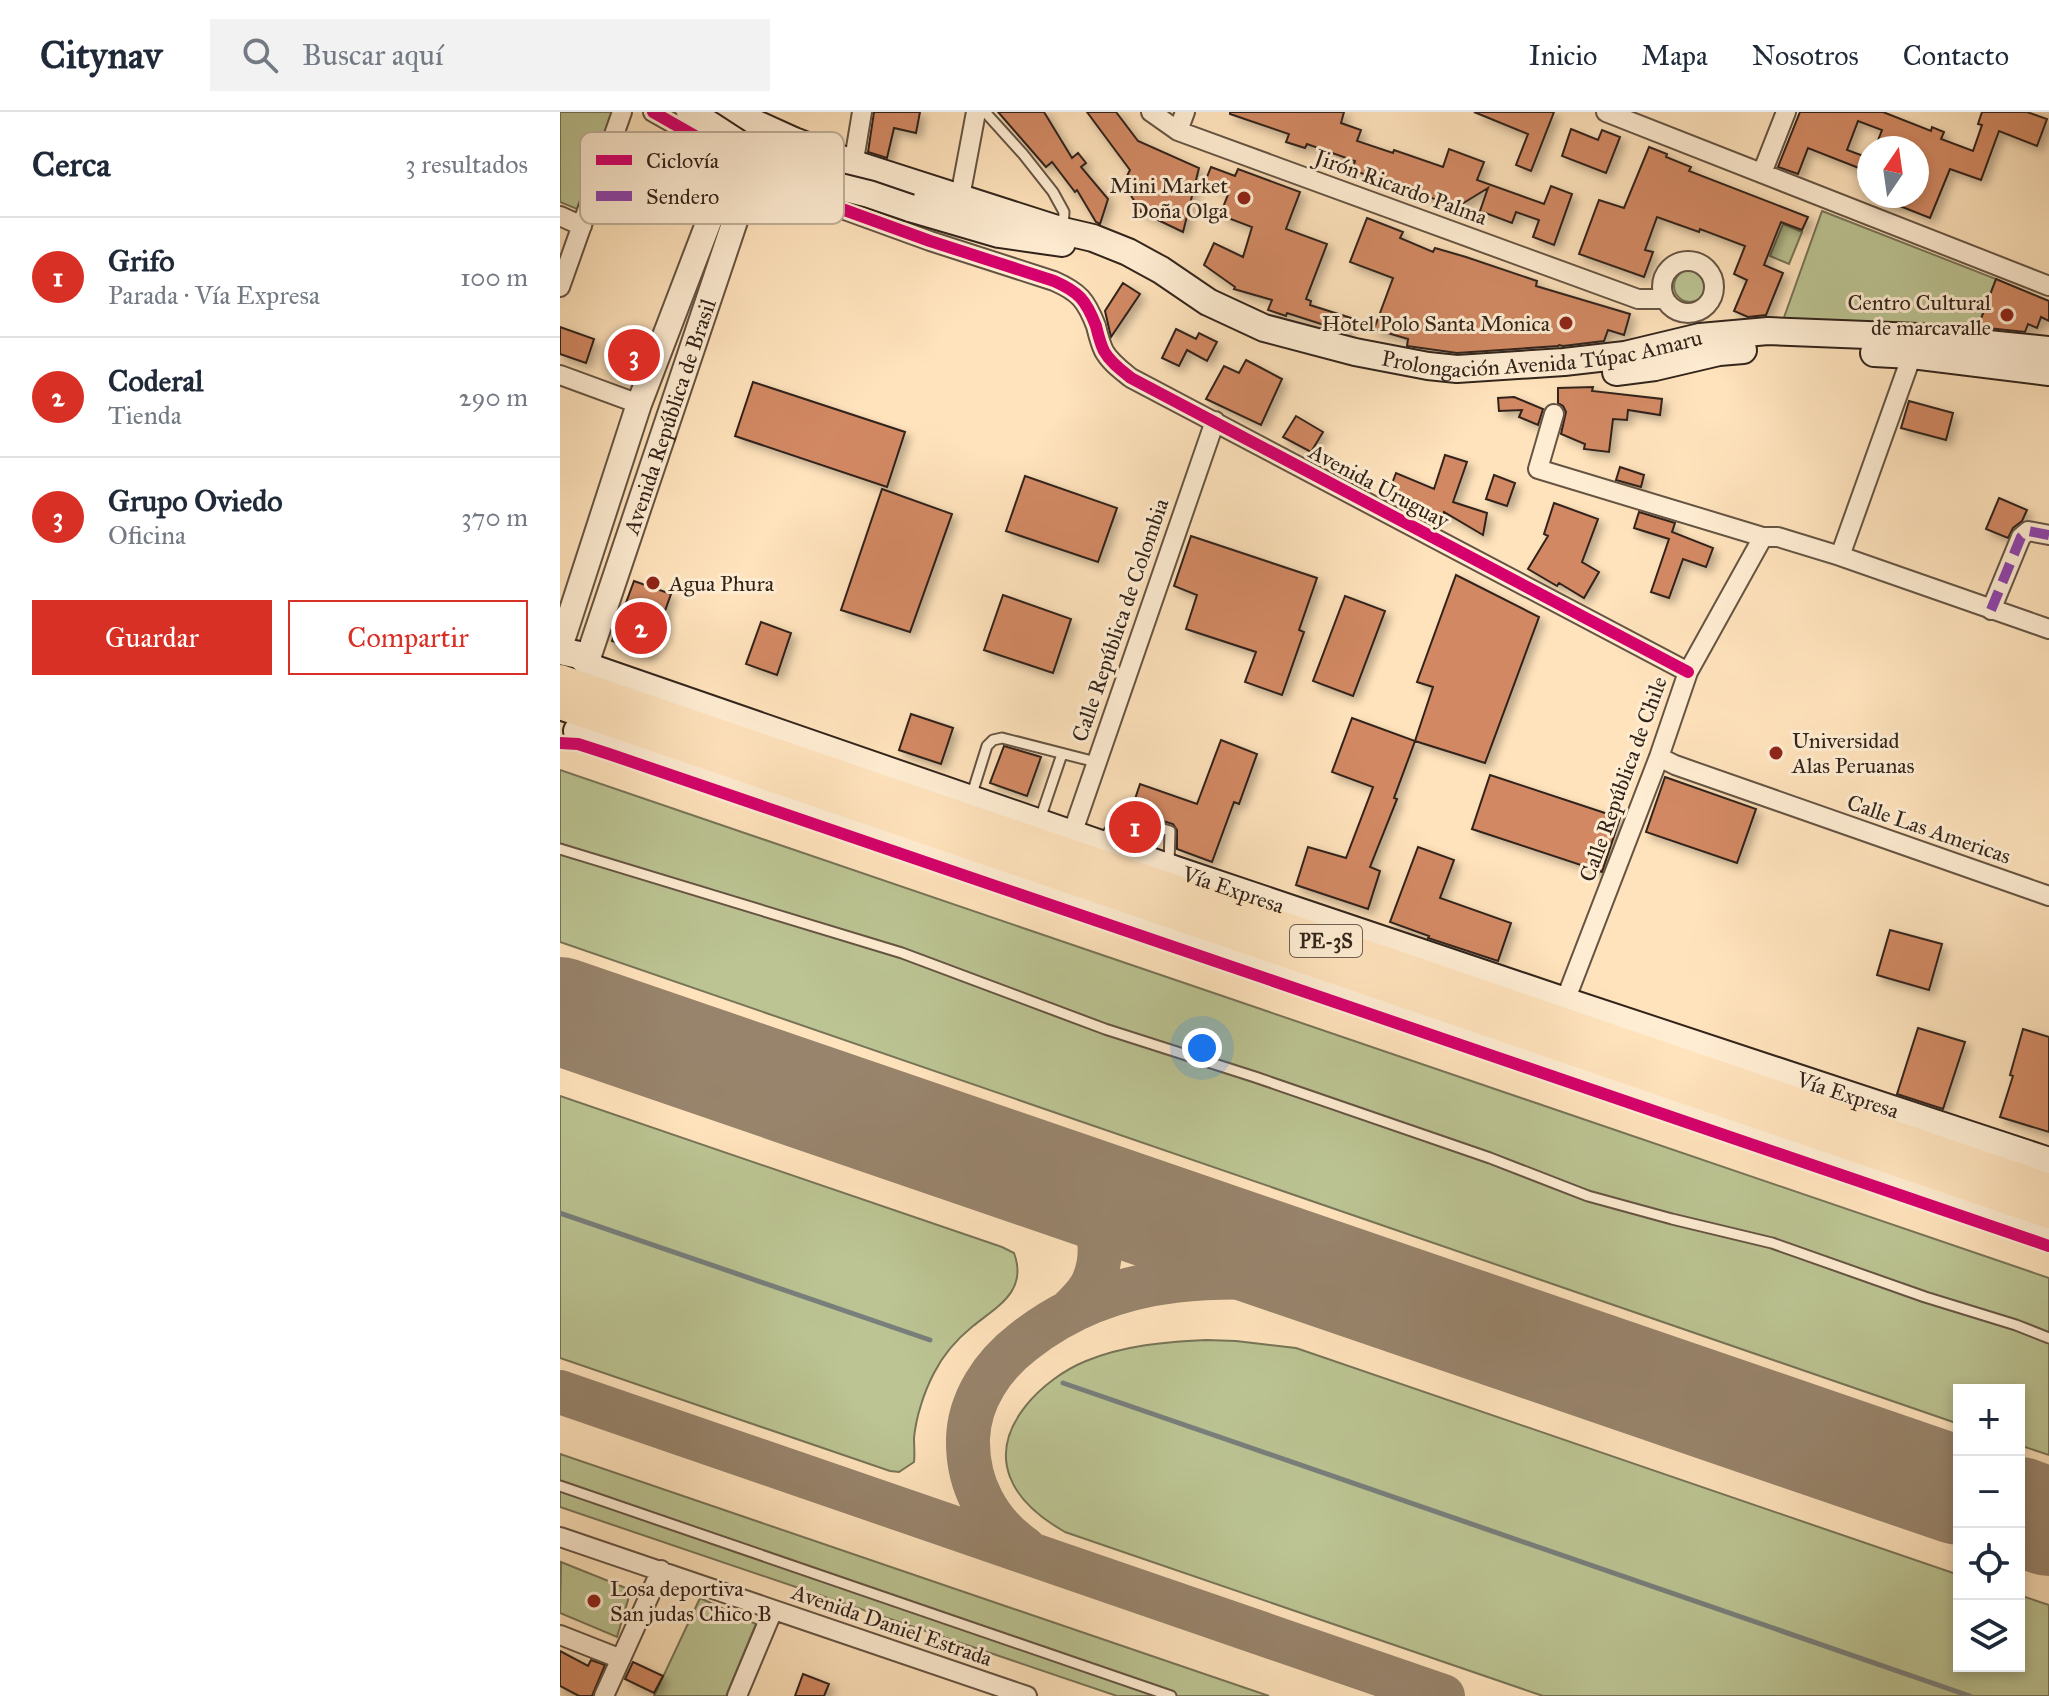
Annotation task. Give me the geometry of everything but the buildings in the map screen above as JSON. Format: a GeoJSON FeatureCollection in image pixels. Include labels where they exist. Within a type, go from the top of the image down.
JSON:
{"type":"FeatureCollection","features":[{"type":"Feature","properties":{"kind":"main road"},"geometry":{"type":"LineString","coordinates":[[688,112],[720,132]]}},
{"type":"Feature","properties":{"kind":"main road"},"geometry":{"type":"LineString","coordinates":[[711,112],[741,132]]}},
{"type":"Feature","properties":{"kind":"main road"},"geometry":{"type":"LineString","coordinates":[[736,114],[775,132]]}},
{"type":"Feature","properties":{"kind":"main road"},"geometry":{"type":"LineString","coordinates":[[844,160],[1063,231]]}},
{"type":"Feature","properties":{"kind":"main road"},"geometry":{"type":"LineString","coordinates":[[844,179],[911,202]]}},
{"type":"Feature","properties":{"kind":"main road"},"geometry":{"type":"LineString","coordinates":[[844,188],[1018,227],[1063,231]]}},
{"type":"Feature","properties":{"kind":"main road","name":"Prolongación Avenida Túpac Amaru"},"geometry":{"type":"LineString","coordinates":[[911,202],[999,234],[1084,248],[1156,284],[1218,323],[1322,360],[1418,379],[1470,380],[1606,373],[1655,367],[1719,352],[1781,347],[1912,355],[2049,372]]}},
{"type":"Feature","properties":{"kind":"main road","name":"Prolongación Avenida Túpac Amaru"},"geometry":{"type":"LineString","coordinates":[[1063,231],[1093,238],[1128,252],[1208,302],[1264,328],[1355,352],[1428,366],[1457,369],[1564,362],[1625,355],[1700,337],[1768,331],[1918,337],[2049,350]]}},
{"type":"Feature","properties":{"kind":"main road","name":"Vía Expresa"},"geometry":{"type":"LineString","coordinates":[[560,649],[579,655],[586,701]]}},
{"type":"Feature","properties":{"kind":"main road","name":"Vía Expresa"},"geometry":{"type":"LineString","coordinates":[[560,680],[586,701],[996,877],[2049,1235]]}},
{"type":"Feature","properties":{"kind":"main road","name":"Vía Expresa"},"geometry":{"type":"LineString","coordinates":[[560,704],[586,701],[962,818],[1225,919],[2049,1213]]}},
{"type":"Feature","properties":{"kind":"main road"},"geometry":{"type":"LineString","coordinates":[[962,818],[1027,819]]}},
{"type":"Feature","properties":{"kind":"main road"},"geometry":{"type":"LineString","coordinates":[[962,818],[996,877]]}},
{"type":"Feature","properties":{"kind":"main road","name":"Vía Expresa"},"geometry":{"type":"LineString","coordinates":[[1027,819],[2049,1161]]}},
{"type":"Feature","properties":{"kind":"main road"},"geometry":{"type":"LineString","coordinates":[[1174,869],[1225,919]]}},
{"type":"Feature","properties":{"kind":"main road"},"geometry":{"type":"LineString","coordinates":[[1159,933],[1225,919]]}},
{"type":"Feature","properties":{"kind":"main road","name":"Vía Expresa"},"geometry":{"type":"LineString","coordinates":[[1225,919],[2049,1189]]}},
{"type":"Feature","properties":{"kind":"street"},"geometry":{"type":"LineString","coordinates":[[615,132],[622,112]]}},
{"type":"Feature","properties":{"kind":"street"},"geometry":{"type":"LineString","coordinates":[[653,112],[684,132]]}},
{"type":"Feature","properties":{"kind":"street"},"geometry":{"type":"LineString","coordinates":[[688,112],[703,132]]}},
{"type":"Feature","properties":{"kind":"street"},"geometry":{"type":"LineString","coordinates":[[711,112],[728,132]]}},
{"type":"Feature","properties":{"kind":"street"},"geometry":{"type":"LineString","coordinates":[[844,206],[862,112]]}},
{"type":"Feature","properties":{"kind":"street"},"geometry":{"type":"LineString","coordinates":[[960,197],[976,112]]}},
{"type":"Feature","properties":{"kind":"street","name":"Jirón Ricardo Palma"},"geometry":{"type":"LineString","coordinates":[[1151,112],[1178,131],[1638,299],[1665,299]]}},
{"type":"Feature","properties":{"kind":"street"},"geometry":{"type":"LineString","coordinates":[[1178,131],[1185,112]]}},
{"type":"Feature","properties":{"kind":"street"},"geometry":{"type":"LineString","coordinates":[[1606,112],[2049,286]]}},
{"type":"Feature","properties":{"kind":"street"},"geometry":{"type":"LineString","coordinates":[[1762,173],[1786,112]]}},
{"type":"Feature","properties":{"kind":"street","name":"Avenida Uruguay"},"geometry":{"type":"LineString","coordinates":[[844,210],[1074,290],[1095,324],[1103,349],[1114,364],[1131,378],[1688,672]]}},
{"type":"Feature","properties":{"kind":"street"},"geometry":{"type":"LineString","coordinates":[[560,216],[582,226],[560,287]]}},
{"type":"Feature","properties":{"kind":"street","name":"Avenida República de Brasil"},"geometry":{"type":"LineString","coordinates":[[560,649],[569,590],[710,224]]}},
{"type":"Feature","properties":{"kind":"street","name":"Avenida República de Brasil"},"geometry":{"type":"LineString","coordinates":[[586,701],[679,389],[734,224]]}},
{"type":"Feature","properties":{"kind":"street"},"geometry":{"type":"LineString","coordinates":[[1840,556],[1912,355]]}},
{"type":"Feature","properties":{"kind":"street"},"geometry":{"type":"LineString","coordinates":[[560,375],[639,404]]}},
{"type":"Feature","properties":{"kind":"street"},"geometry":{"type":"LineString","coordinates":[[649,378],[679,389]]}},
{"type":"Feature","properties":{"kind":"street"},"geometry":{"type":"LineString","coordinates":[[1554,414],[1538,469],[1763,537],[1778,537],[1840,556],[2049,629]]}},
{"type":"Feature","properties":{"kind":"street","name":"Calle República de Colombia"},"geometry":{"type":"LineString","coordinates":[[1072,834],[1215,421]]}},
{"type":"Feature","properties":{"kind":"street"},"geometry":{"type":"LineString","coordinates":[[1991,610],[2021,537],[2028,531],[2049,535]]}},
{"type":"Feature","properties":{"kind":"street","name":"Calle República de Chile"},"geometry":{"type":"LineString","coordinates":[[1565,1001],[1659,757],[1688,672],[1763,537]]}},
{"type":"Feature","properties":{"kind":"street","name":"Calle Las Americas"},"geometry":{"type":"LineString","coordinates":[[1659,757],[2049,896]]}},
{"type":"Feature","properties":{"kind":"street","name":"Avenida Daniel Estrada"},"geometry":{"type":"LineString","coordinates":[[560,1537],[1027,1696]]}},
{"type":"Feature","properties":{"kind":"street"},"geometry":{"type":"LineString","coordinates":[[604,1696],[661,1570]]}},
{"type":"Feature","properties":{"kind":"street"},"geometry":{"type":"LineString","coordinates":[[737,1696],[773,1610]]}},
{"type":"Feature","properties":{"kind":"street"},"geometry":{"type":"LineString","coordinates":[[560,1635],[621,1659]]}},
{"type":"Feature","properties":{"kind":"lane"},"geometry":{"type":"LineString","coordinates":[[985,112],[1053,192],[1064,212],[1063,231]]}},
{"type":"Feature","properties":{"kind":"lane"},"geometry":{"type":"LineString","coordinates":[[962,818],[987,746],[993,740],[1002,738],[1096,762]]}},
{"type":"Feature","properties":{"kind":"lane"},"geometry":{"type":"LineString","coordinates":[[1027,819],[1062,754]]}},
{"type":"Feature","properties":{"kind":"lane"},"geometry":{"type":"LineString","coordinates":[[560,849],[902,953],[1105,1029],[1490,1158],[1588,1196],[1772,1243],[2049,1338]]}},
{"type":"Feature","properties":{"kind":"lane"},"geometry":{"type":"LineString","coordinates":[[560,1486],[1171,1696]]}},
{"type":"Feature","properties":{"kind":"green space"},"geometry":{"type":"Polygon","coordinates":[[[560,112],[612,112],[605,132],[580,132],[580,201],[577,209],[560,202],[560,112]]]}},
{"type":"Feature","properties":{"kind":"green space"},"geometry":{"type":"Polygon","coordinates":[[[1822,211],[1996,279],[1975,334],[1782,323],[1822,211]]]}},
{"type":"Feature","properties":{"kind":"green space"},"geometry":{"type":"Polygon","coordinates":[[[1783,224],[1802,232],[1789,264],[1770,256],[1783,224]]]}},
{"type":"Feature","properties":{"kind":"green space"},"geometry":{"type":"Polygon","coordinates":[[[1690,270],[1701,275],[1706,286],[1701,297],[1690,302],[1679,297],[1674,286],[1679,275],[1690,270]]]}},
{"type":"Feature","properties":{"kind":"green space"},"geometry":{"type":"Polygon","coordinates":[[[560,770],[2049,1278],[2049,1455],[2025,1447],[2025,1384],[1953,1384],[1953,1422],[560,942],[560,770]]]}},
{"type":"Feature","properties":{"kind":"green space"},"geometry":{"type":"Polygon","coordinates":[[[560,1096],[1014,1253],[1017,1278],[1014,1288],[1001,1304],[956,1342],[930,1380],[917,1422],[914,1462],[899,1472],[890,1471],[560,1358],[560,1096]]]}},
{"type":"Feature","properties":{"kind":"green space"},"geometry":{"type":"Polygon","coordinates":[[[1236,1341],[1296,1348],[1953,1573],[1953,1672],[2025,1672],[2025,1597],[2049,1605],[2049,1696],[1543,1696],[1065,1532],[1041,1516],[1014,1486],[1006,1458],[1008,1440],[1025,1407],[1054,1379],[1086,1361],[1115,1351],[1175,1342],[1236,1341]]]}},
{"type":"Feature","properties":{"kind":"green space"},"geometry":{"type":"Polygon","coordinates":[[[560,1454],[1269,1696],[1117,1696],[560,1507],[560,1454]]]}},
{"type":"Feature","properties":{"kind":"green space","name":"Losa deportiva San judas Chico B"},"geometry":{"type":"Polygon","coordinates":[[[561,1562],[631,1590],[617,1637],[560,1613],[561,1562]]]}},
{"type":"Feature","properties":{"kind":"green space"},"geometry":{"type":"Polygon","coordinates":[[[700,1598],[756,1624],[726,1696],[654,1696],[700,1598]]]}},
{"type":"Feature","properties":{"kind":"waterway"},"geometry":{"type":"LineString","coordinates":[[560,1213],[930,1340]]}},
{"type":"Feature","properties":{"kind":"waterway"},"geometry":{"type":"LineString","coordinates":[[1063,1383],[1970,1696]]}},
{"type":"Feature","properties":{"kind":"taxiway"},"geometry":{"type":"LineString","coordinates":[[1040,1176],[1078,1199],[1097,1230],[1100,1250],[1094,1280],[1071,1310]]}},
{"type":"Feature","properties":{"kind":"taxiway"},"geometry":{"type":"LineString","coordinates":[[1024,1548],[1000,1527],[982,1501],[971,1472],[968,1439],[973,1411],[985,1384],[1002,1361],[1023,1342],[1061,1316],[1100,1298],[1141,1287],[1182,1280],[1225,1278],[1356,1284]]}},
{"type":"Feature","properties":{"kind":"taxiway"},"geometry":{"type":"LineString","coordinates":[[560,1392],[1443,1696]]}},
{"type":"Feature","properties":{"kind":"runway"},"geometry":{"type":"LineString","coordinates":[[560,1011],[1953,1489]]}},
{"type":"Feature","properties":{"kind":"runway"},"geometry":{"type":"LineString","coordinates":[[2025,1513],[2049,1522]]}},
{"type":"Feature","properties":{"kind":"marked path"},"geometry":{"type":"LineString","coordinates":[[1991,610],[2021,537],[2028,531],[2049,535]]}},
{"type":"Feature","properties":{"kind":"cycle path"},"geometry":{"type":"LineString","coordinates":[[653,112],[688,132]]}},
{"type":"Feature","properties":{"kind":"cycle path"},"geometry":{"type":"LineString","coordinates":[[844,210],[1063,285],[1085,303],[1104,351],[1131,378],[1688,672]]}},
{"type":"Feature","properties":{"kind":"cycle path"},"geometry":{"type":"LineString","coordinates":[[560,743],[578,744],[609,754],[2049,1246]]}},
{"type":"Feature","properties":{"kind":"place","name":"Mini Market Doña Olga"},"geometry":{"type":"Point","coordinates":[1244,198]}},
{"type":"Feature","properties":{"kind":"place","name":"Centro Cultural de marcavalle"},"geometry":{"type":"Point","coordinates":[2007,315]}},
{"type":"Feature","properties":{"kind":"place","name":"Hotel Polo Santa Monica"},"geometry":{"type":"Point","coordinates":[1566,323]}},
{"type":"Feature","properties":{"kind":"place","name":"Grupo Oviedo"},"geometry":{"type":"Point","coordinates":[634,355]}},
{"type":"Feature","properties":{"kind":"place","name":"Agua Phura"},"geometry":{"type":"Point","coordinates":[653,583]}},
{"type":"Feature","properties":{"kind":"place","name":"Coderal"},"geometry":{"type":"Point","coordinates":[641,628]}},
{"type":"Feature","properties":{"kind":"place","name":"Universidad Alas Peruanas"},"geometry":{"type":"Point","coordinates":[1776,753]}},
{"type":"Feature","properties":{"kind":"place","name":"Grifo"},"geometry":{"type":"Point","coordinates":[1135,827]}},
{"type":"Feature","properties":{"kind":"place","name":"Losa deportiva San judas Chico B"},"geometry":{"type":"Point","coordinates":[594,1601]}}]}
